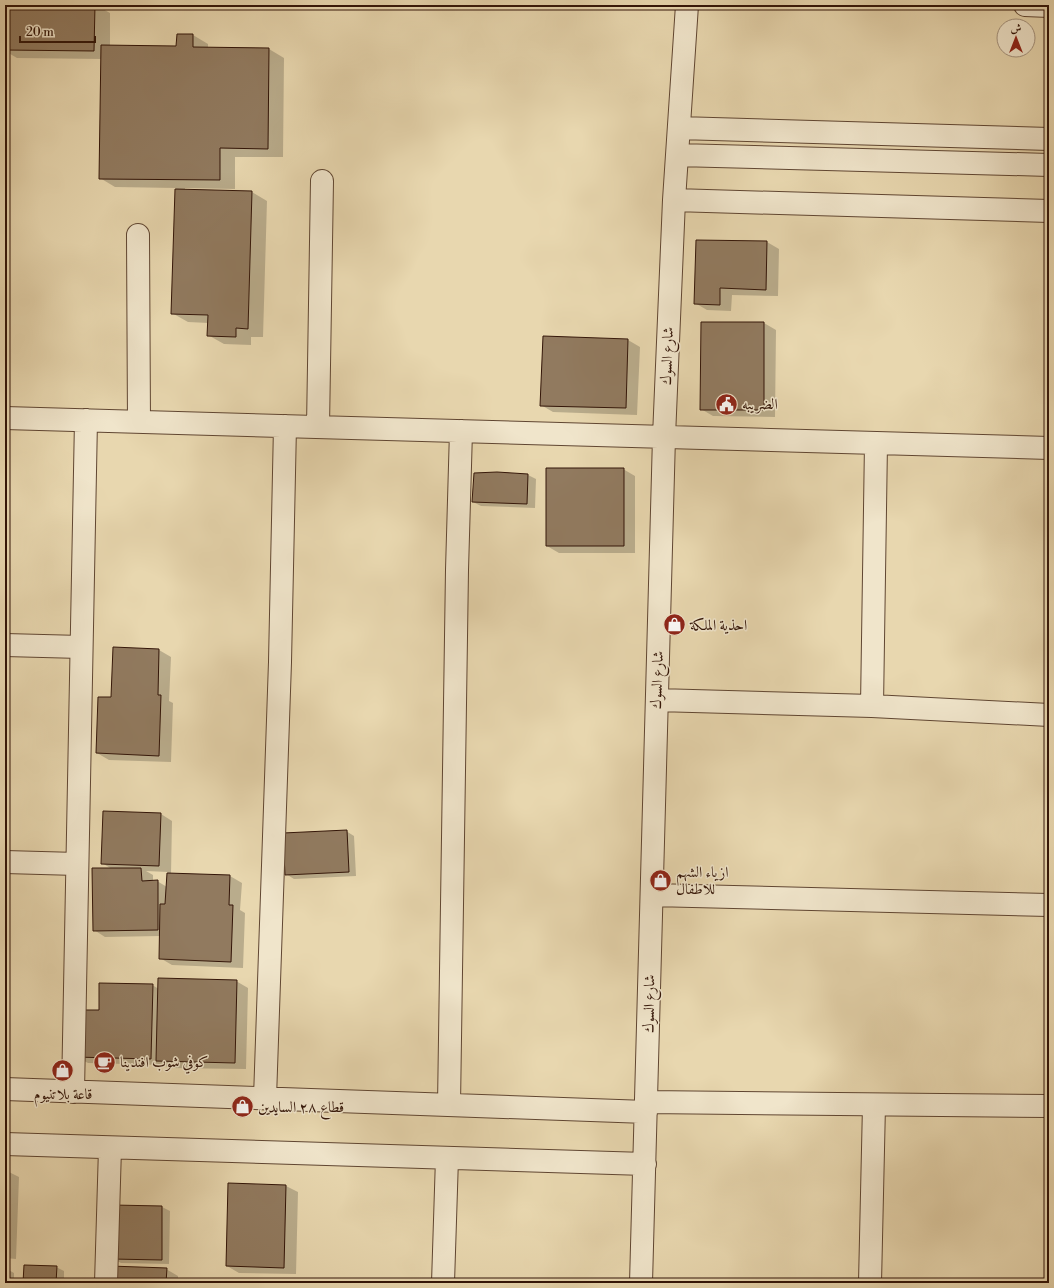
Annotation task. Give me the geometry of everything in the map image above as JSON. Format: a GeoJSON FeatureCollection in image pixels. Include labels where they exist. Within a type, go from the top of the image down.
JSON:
{"type":"FeatureCollection","features":[{"type":"Feature","properties":{"kind":"street","name":"شارع السوك"},"geometry":{"type":"LineString","coordinates":[[642,1283],[664,437],[674,200],[687,5]]}},
{"type":"Feature","properties":{"kind":"street"},"geometry":{"type":"LineString","coordinates":[[1025,5],[1049,6]]}},
{"type":"Feature","properties":{"kind":"street"},"geometry":{"type":"LineString","coordinates":[[679,128],[1049,139]]}},
{"type":"Feature","properties":{"kind":"street"},"geometry":{"type":"LineString","coordinates":[[677,154],[1049,165]]}},
{"type":"Feature","properties":{"kind":"street"},"geometry":{"type":"LineString","coordinates":[[318,427],[322,181]]}},
{"type":"Feature","properties":{"kind":"street"},"geometry":{"type":"LineString","coordinates":[[674,200],[1049,211]]}},
{"type":"Feature","properties":{"kind":"street"},"geometry":{"type":"LineString","coordinates":[[138,235],[140,422]]}},
{"type":"Feature","properties":{"kind":"street"},"geometry":{"type":"LineString","coordinates":[[5,418],[1049,448]]}},
{"type":"Feature","properties":{"kind":"street"},"geometry":{"type":"LineString","coordinates":[[73,1092],[86,420]]}},
{"type":"Feature","properties":{"kind":"street"},"geometry":{"type":"LineString","coordinates":[[265,1098],[280,662],[285,426]]}},
{"type":"Feature","properties":{"kind":"street"},"geometry":{"type":"LineString","coordinates":[[449,1105],[457,578],[461,431]]}},
{"type":"Feature","properties":{"kind":"street"},"geometry":{"type":"LineString","coordinates":[[872,706],[876,443]]}},
{"type":"Feature","properties":{"kind":"street"},"geometry":{"type":"LineString","coordinates":[[5,645],[81,648]]}},
{"type":"Feature","properties":{"kind":"street"},"geometry":{"type":"LineString","coordinates":[[657,700],[872,706],[1049,714]]}},
{"type":"Feature","properties":{"kind":"street"},"geometry":{"type":"LineString","coordinates":[[5,862],[77,864]]}},
{"type":"Feature","properties":{"kind":"street"},"geometry":{"type":"LineString","coordinates":[[652,895],[1049,905]]}},
{"type":"Feature","properties":{"kind":"street"},"geometry":{"type":"LineString","coordinates":[[5,1089],[449,1105],[646,1107],[874,1105],[1049,1106]]}},
{"type":"Feature","properties":{"kind":"street"},"geometry":{"type":"LineString","coordinates":[[870,1283],[874,1105]]}},
{"type":"Feature","properties":{"kind":"street"},"geometry":{"type":"LineString","coordinates":[[5,1144],[645,1164]]}},
{"type":"Feature","properties":{"kind":"street"},"geometry":{"type":"LineString","coordinates":[[106,1283],[110,1148]]}},
{"type":"Feature","properties":{"kind":"street"},"geometry":{"type":"LineString","coordinates":[[443,1283],[447,1158]]}},
{"type":"Feature","properties":{"kind":"building"},"geometry":{"type":"Polygon","coordinates":[[[5,5],[95,5],[94,51],[5,50],[5,5]]]}},
{"type":"Feature","properties":{"kind":"building"},"geometry":{"type":"Polygon","coordinates":[[[177,34],[193,34],[193,47],[269,48],[268,149],[220,148],[220,180],[99,179],[101,45],[176,46],[177,34]]]}},
{"type":"Feature","properties":{"kind":"building"},"geometry":{"type":"Polygon","coordinates":[[[175,189],[252,191],[248,329],[236,328],[236,337],[207,336],[208,315],[171,314],[175,189]]]}},
{"type":"Feature","properties":{"kind":"building"},"geometry":{"type":"Polygon","coordinates":[[[696,240],[767,241],[766,290],[720,288],[720,305],[694,304],[696,240]]]}},
{"type":"Feature","properties":{"kind":"building"},"geometry":{"type":"Polygon","coordinates":[[[701,322],[764,322],[764,410],[700,410],[701,322]]]}},
{"type":"Feature","properties":{"kind":"building"},"geometry":{"type":"Polygon","coordinates":[[[543,336],[628,339],[626,408],[540,406],[543,336]]]}},
{"type":"Feature","properties":{"kind":"building"},"geometry":{"type":"Polygon","coordinates":[[[546,468],[624,468],[624,546],[546,546],[546,468]]]}},
{"type":"Feature","properties":{"kind":"building"},"geometry":{"type":"Polygon","coordinates":[[[497,472],[528,474],[527,504],[472,502],[474,473],[497,472]]]}},
{"type":"Feature","properties":{"kind":"building"},"geometry":{"type":"Polygon","coordinates":[[[113,647],[159,649],[158,695],[161,695],[159,756],[96,753],[98,697],[111,697],[113,647]]]}},
{"type":"Feature","properties":{"kind":"building"},"geometry":{"type":"Polygon","coordinates":[[[103,811],[161,813],[159,866],[101,864],[103,811]]]}},
{"type":"Feature","properties":{"kind":"building"},"geometry":{"type":"Polygon","coordinates":[[[347,830],[349,872],[285,875],[283,833],[347,830]]]}},
{"type":"Feature","properties":{"kind":"building"},"geometry":{"type":"Polygon","coordinates":[[[92,868],[141,868],[142,881],[158,880],[158,930],[93,931],[92,868]]]}},
{"type":"Feature","properties":{"kind":"building"},"geometry":{"type":"Polygon","coordinates":[[[167,873],[230,875],[229,905],[233,905],[231,962],[159,959],[160,904],[165,904],[167,873]]]}},
{"type":"Feature","properties":{"kind":"building"},"geometry":{"type":"Polygon","coordinates":[[[158,978],[237,980],[235,1063],[156,1061],[158,978]]]}},
{"type":"Feature","properties":{"kind":"building"},"geometry":{"type":"Polygon","coordinates":[[[99,983],[153,984],[151,1059],[75,1057],[77,1010],[99,1010],[99,983]]]}},
{"type":"Feature","properties":{"kind":"building"},"geometry":{"type":"Polygon","coordinates":[[[5,1169],[8,1169],[5,1243],[5,1169]]]}},
{"type":"Feature","properties":{"kind":"building"},"geometry":{"type":"Polygon","coordinates":[[[228,1183],[286,1185],[284,1268],[226,1266],[228,1183]]]}},
{"type":"Feature","properties":{"kind":"building"},"geometry":{"type":"Polygon","coordinates":[[[113,1205],[162,1206],[162,1260],[112,1259],[113,1205]]]}},
{"type":"Feature","properties":{"kind":"building"},"geometry":{"type":"Polygon","coordinates":[[[24,1265],[57,1266],[56,1283],[23,1283],[24,1265]]]}},
{"type":"Feature","properties":{"kind":"building"},"geometry":{"type":"Polygon","coordinates":[[[110,1266],[167,1268],[166,1283],[110,1283],[110,1266]]]}},
{"type":"Feature","properties":{"kind":"place","name":"الضريبه"},"geometry":{"type":"Point","coordinates":[726,404]}},
{"type":"Feature","properties":{"kind":"place","name":"احذية الملكة"},"geometry":{"type":"Point","coordinates":[675,625]}},
{"type":"Feature","properties":{"kind":"place","name":"ازياء الشهم للاطفال"},"geometry":{"type":"Point","coordinates":[661,881]}},
{"type":"Feature","properties":{"kind":"place","name":"كوفي شوب افندينا"},"geometry":{"type":"Point","coordinates":[104,1062]}},
{"type":"Feature","properties":{"kind":"place","name":"قاعة بلاتنيوم"},"geometry":{"type":"Point","coordinates":[63,1071]}},
{"type":"Feature","properties":{"kind":"place","name":"قطاع ٢٨ السايدين"},"geometry":{"type":"Point","coordinates":[242,1107]}}]}
